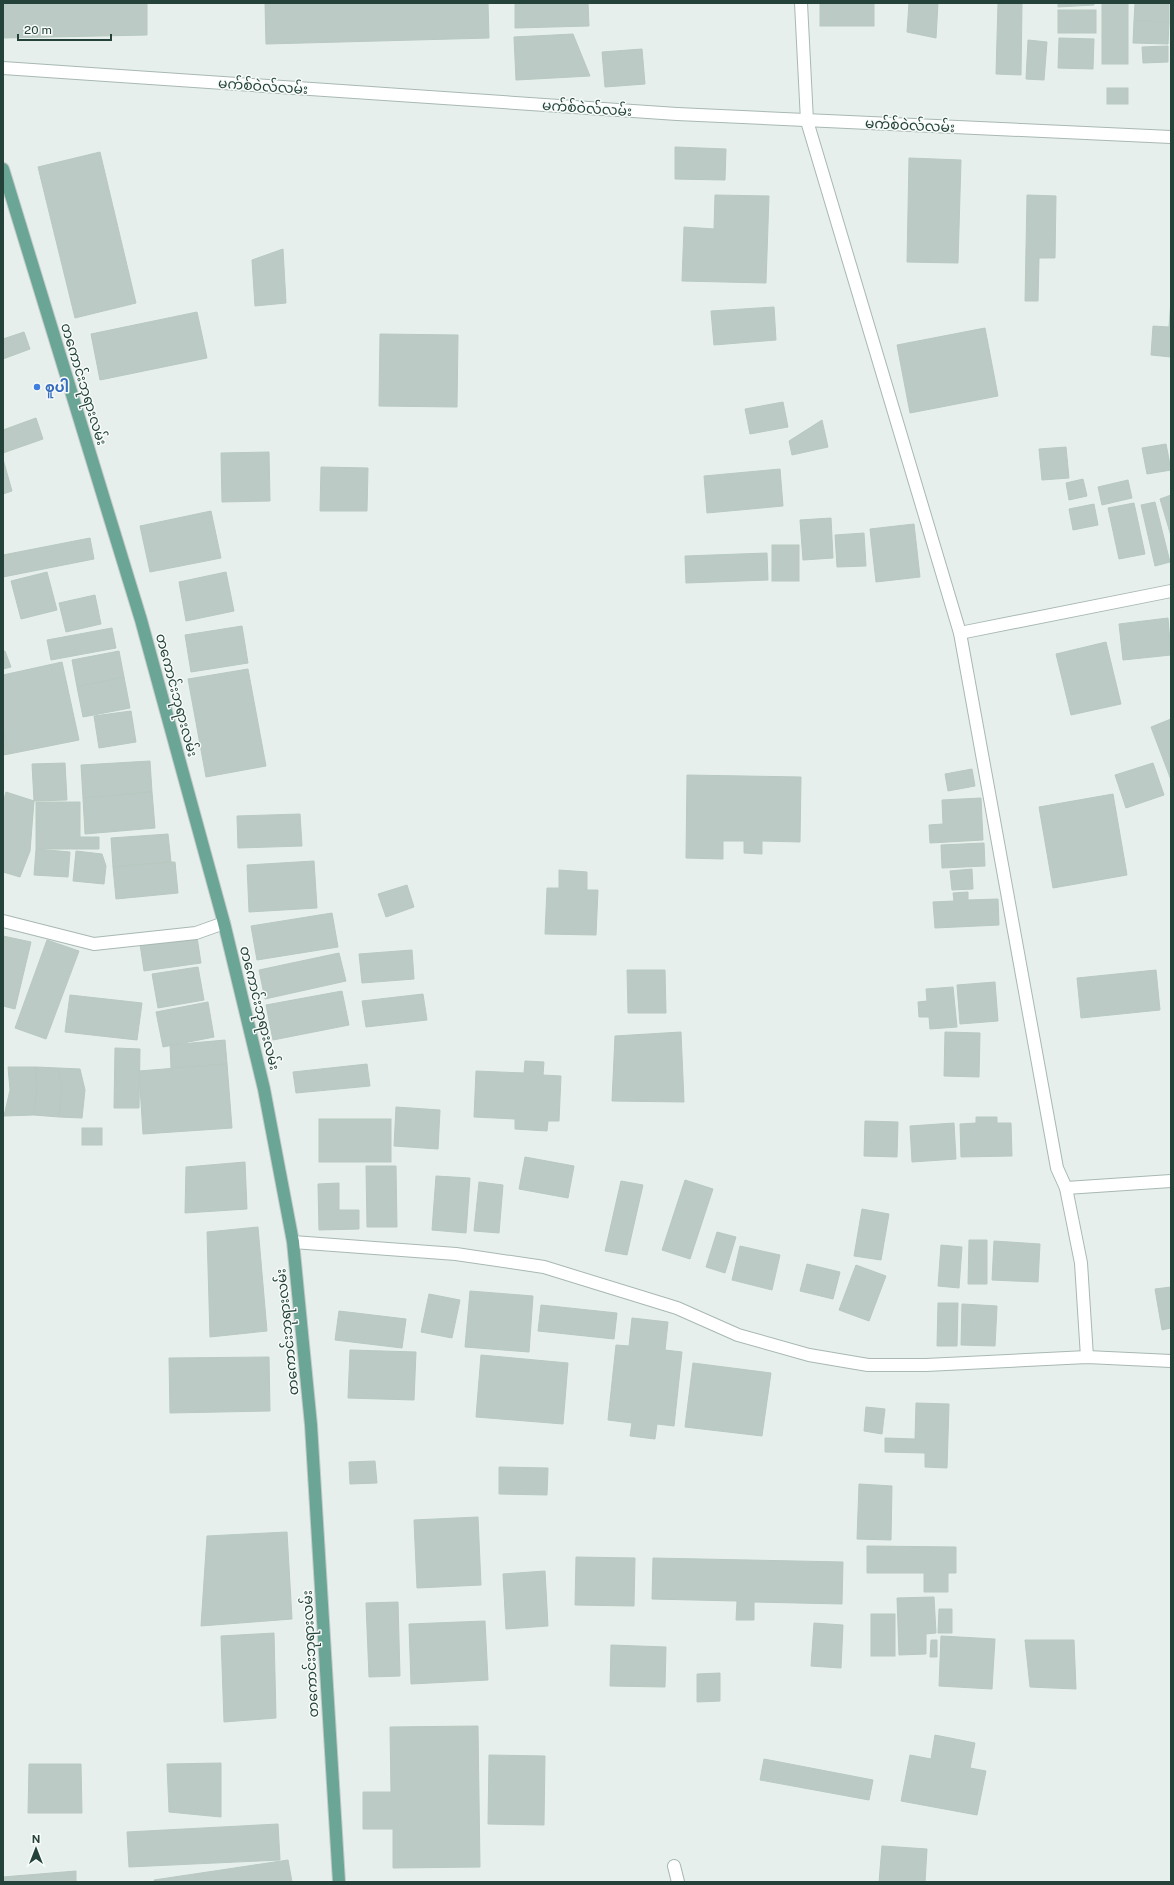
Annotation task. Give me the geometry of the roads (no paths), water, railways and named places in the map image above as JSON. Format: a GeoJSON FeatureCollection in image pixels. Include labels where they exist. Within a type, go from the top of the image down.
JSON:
{"type":"FeatureCollection","features":[{"type":"Feature","properties":{"kind":"main road","name":"တကောင်းဘုရားလမ်း"},"geometry":{"type":"LineString","coordinates":[[3,169],[141,620],[224,923],[264,1089],[293,1242],[311,1425],[339,1882]]}},
{"type":"Feature","properties":{"kind":"street"},"geometry":{"type":"LineString","coordinates":[[801,3],[807,121],[960,633],[1057,1168],[1066,1188],[1080,1263],[1087,1357]]}},
{"type":"Feature","properties":{"kind":"street","name":"မက်စ်ဝဲလ်လမ်း"},"geometry":{"type":"LineString","coordinates":[[3,68],[677,114],[1171,137]]}},
{"type":"Feature","properties":{"kind":"street"},"geometry":{"type":"LineString","coordinates":[[960,633],[1171,591]]}},
{"type":"Feature","properties":{"kind":"street"},"geometry":{"type":"LineString","coordinates":[[3,921],[94,944],[196,933],[224,923]]}},
{"type":"Feature","properties":{"kind":"street"},"geometry":{"type":"LineString","coordinates":[[1066,1188],[1171,1181]]}},
{"type":"Feature","properties":{"kind":"street"},"geometry":{"type":"LineString","coordinates":[[293,1242],[456,1254],[544,1267],[677,1308],[738,1335],[809,1355],[868,1365],[926,1365],[1087,1357],[1171,1361]]}},
{"type":"Feature","properties":{"kind":"street"},"geometry":{"type":"LineString","coordinates":[[674,1866],[678,1882]]}},
{"type":"Feature","properties":{"kind":"place","name":"စူပါ"},"geometry":{"type":"Point","coordinates":[37,387]}}]}
